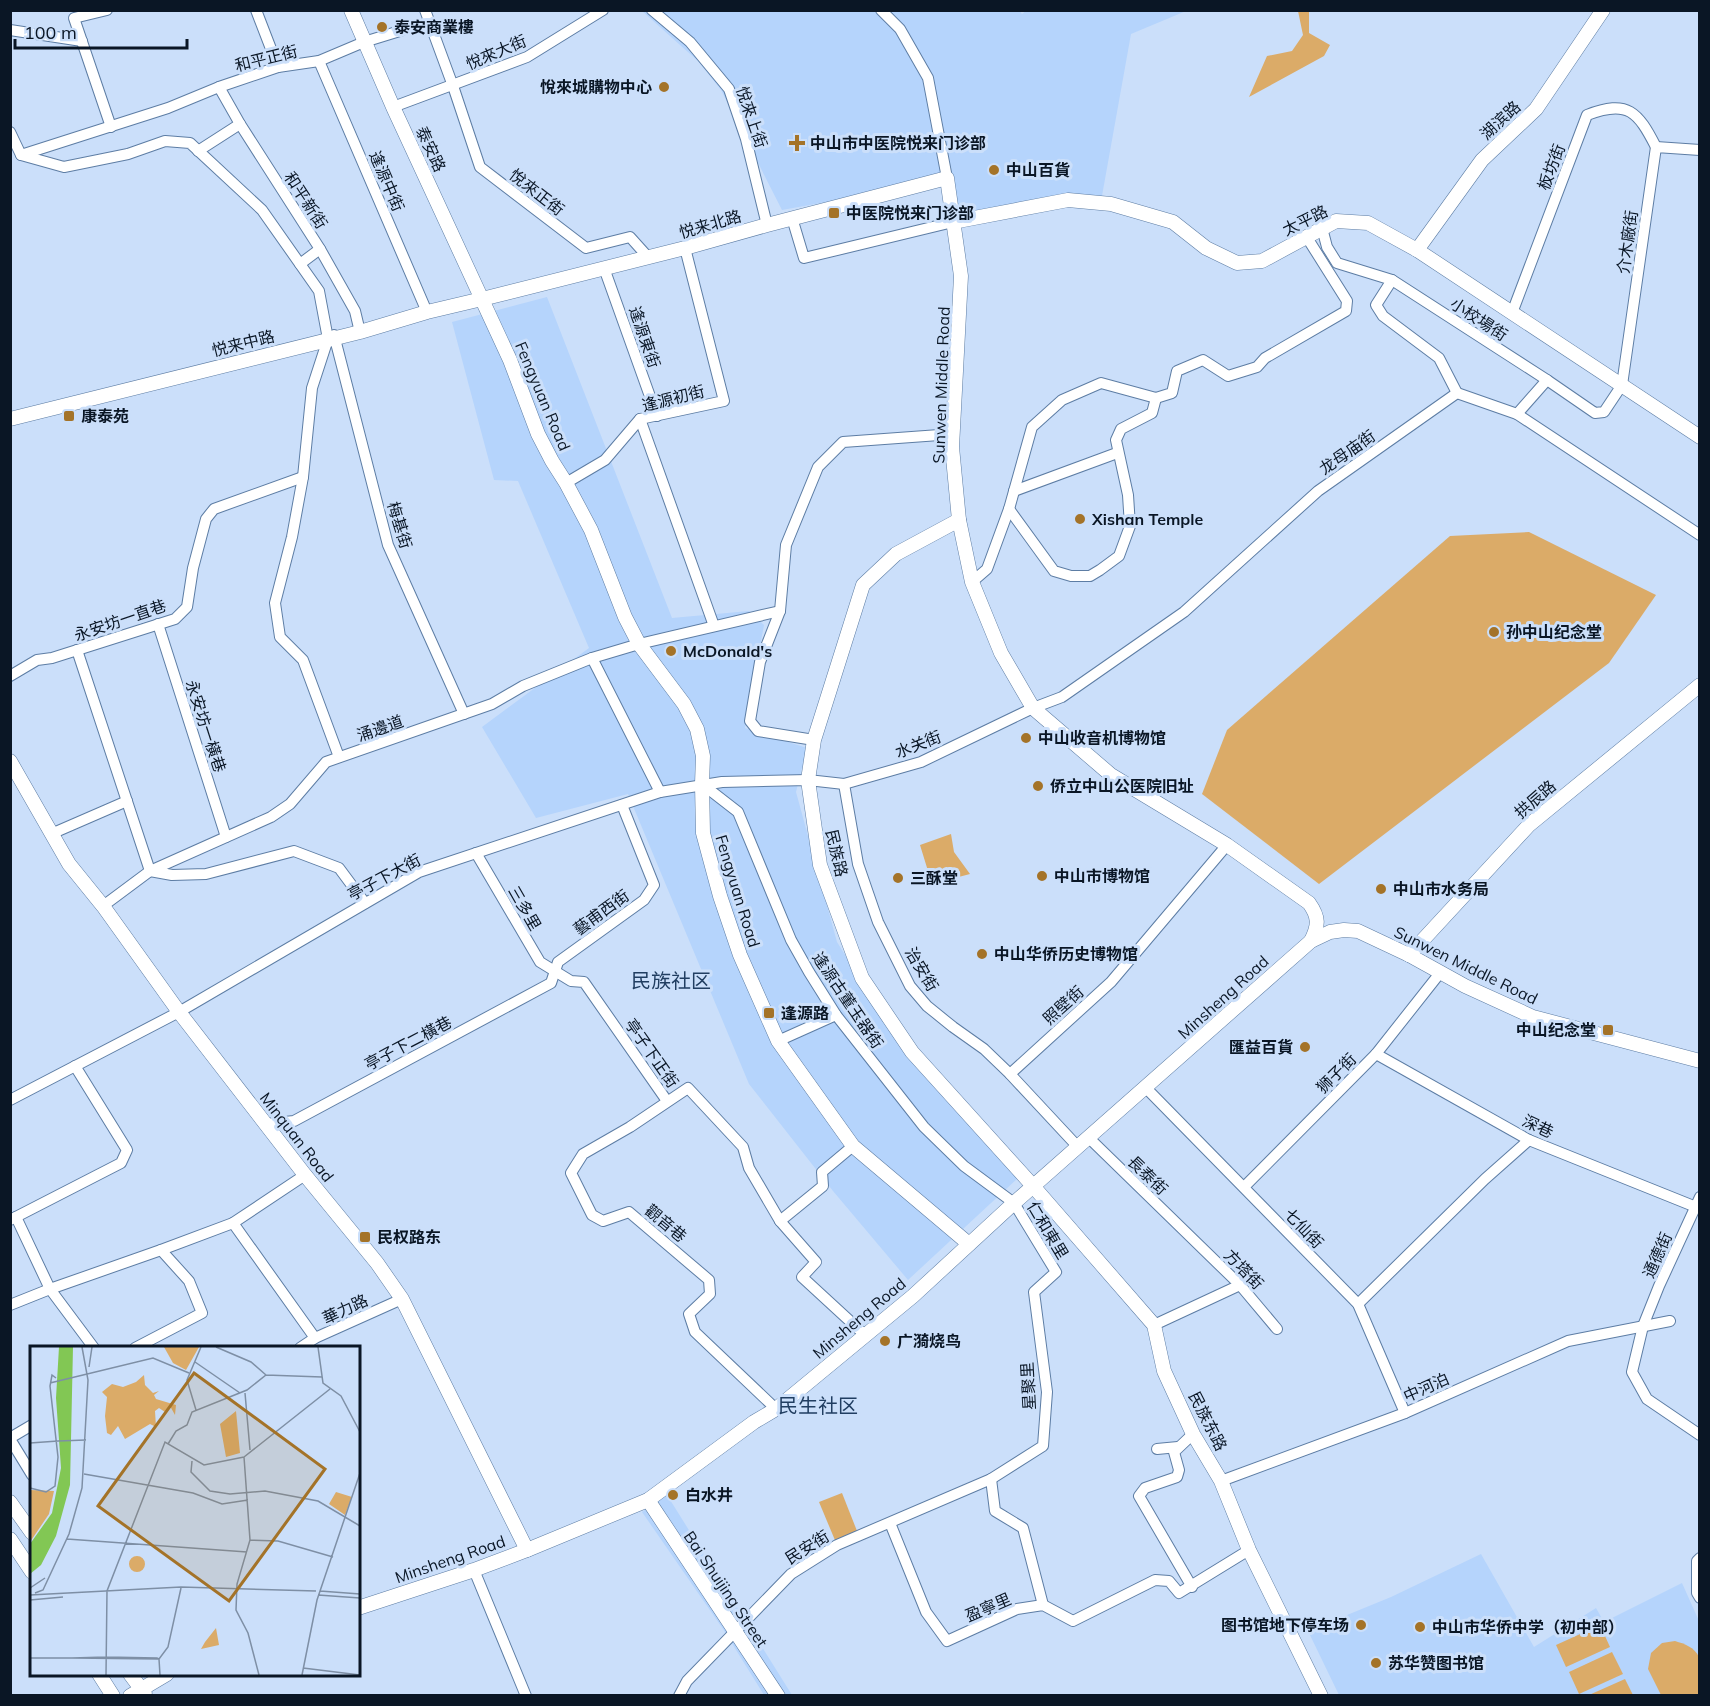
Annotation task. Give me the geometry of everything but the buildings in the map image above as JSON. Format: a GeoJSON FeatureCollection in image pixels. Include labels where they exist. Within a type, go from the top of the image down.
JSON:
{"type":"FeatureCollection","features":[{"type":"Feature","properties":{"kind":"street"},"geometry":{"type":"LineString","coordinates":[[107,10],[74,18],[111,127]]}},
{"type":"Feature","properties":{"kind":"street"},"geometry":{"type":"LineString","coordinates":[[256,10],[279,68]]}},
{"type":"Feature","properties":{"kind":"street","name":"泰安路"},"geometry":{"type":"LineString","coordinates":[[351,10],[482,299]]}},
{"type":"Feature","properties":{"kind":"street"},"geometry":{"type":"LineString","coordinates":[[425,10],[453,86]]}},
{"type":"Feature","properties":{"kind":"street","name":"悅來大街"},"geometry":{"type":"LineString","coordinates":[[393,107],[527,57],[603,10]]}},
{"type":"Feature","properties":{"kind":"street","name":"悅來上街"},"geometry":{"type":"LineString","coordinates":[[652,10],[690,42],[729,89],[746,139],[767,225]]}},
{"type":"Feature","properties":{"kind":"street"},"geometry":{"type":"LineString","coordinates":[[881,10],[900,29],[928,78],[947,178]]}},
{"type":"Feature","properties":{"kind":"street","name":"湖滨路"},"geometry":{"type":"LineString","coordinates":[[1417,250],[1482,160],[1536,109],[1603,10]]}},
{"type":"Feature","properties":{"kind":"street","name":"和平正街"},"geometry":{"type":"LineString","coordinates":[[21,155],[168,108],[219,87],[279,68],[319,61],[364,42],[429,22]]}},
{"type":"Feature","properties":{"kind":"street"},"geometry":{"type":"LineString","coordinates":[[10,30],[82,41]]}},
{"type":"Feature","properties":{"kind":"street","name":"逢源中街"},"geometry":{"type":"LineString","coordinates":[[319,61],[427,312]]}},
{"type":"Feature","properties":{"kind":"street","name":"悅來正街"},"geometry":{"type":"LineString","coordinates":[[453,86],[480,167],[586,248],[630,237],[648,257]]}},
{"type":"Feature","properties":{"kind":"street","name":"和平新街"},"geometry":{"type":"LineString","coordinates":[[219,87],[320,249],[355,311],[360,332]]}},
{"type":"Feature","properties":{"kind":"street","name":"板坊街"},"geometry":{"type":"LineString","coordinates":[[1512,313],[1587,115],[1604,108],[1629,110],[1643,122],[1656,147]]}},
{"type":"Feature","properties":{"kind":"street"},"geometry":{"type":"LineString","coordinates":[[10,132],[21,155],[64,167],[128,154],[165,141],[190,143],[198,151],[240,124]]}},
{"type":"Feature","properties":{"kind":"street"},"geometry":{"type":"LineString","coordinates":[[1656,147],[1700,150]]}},
{"type":"Feature","properties":{"kind":"street","name":"介木廠街"},"geometry":{"type":"LineString","coordinates":[[1622,385],[1656,147]]}},
{"type":"Feature","properties":{"kind":"street","name":"梅基街"},"geometry":{"type":"LineString","coordinates":[[198,151],[262,210],[319,291],[388,545],[464,714]]}},
{"type":"Feature","properties":{"kind":"street","name":"悦来北路"},"geometry":{"type":"LineString","coordinates":[[482,299],[947,178]]}},
{"type":"Feature","properties":{"kind":"street","name":"Sunwen Middle Road"},"geometry":{"type":"LineString","coordinates":[[947,178],[961,276],[952,447],[959,520],[972,582],[1001,653],[1033,708],[1111,775],[1227,845],[1309,903],[1317,916],[1315,933],[1311,941]]}},
{"type":"Feature","properties":{"kind":"street","name":"太平路"},"geometry":{"type":"LineString","coordinates":[[953,222],[1068,200],[1111,204],[1173,222],[1206,248],[1237,263],[1262,261],[1336,221],[1368,224],[1417,250],[1700,437]]}},
{"type":"Feature","properties":{"kind":"street"},"geometry":{"type":"LineString","coordinates":[[792,218],[804,258],[953,222]]}},
{"type":"Feature","properties":{"kind":"street","name":"小校場街"},"geometry":{"type":"LineString","coordinates":[[1322,228],[1327,247],[1337,263],[1392,280],[1595,413],[1604,412],[1622,385]]}},
{"type":"Feature","properties":{"kind":"street"},"geometry":{"type":"LineString","coordinates":[[972,582],[987,569],[1009,509],[1032,427],[1062,400],[1101,383],[1156,398],[1172,393],[1177,371],[1203,360],[1228,376],[1257,367],[1264,358],[1346,311],[1347,301],[1306,236]]}},
{"type":"Feature","properties":{"kind":"street","name":"逢源初街"},"geometry":{"type":"LineString","coordinates":[[566,483],[605,460],[640,419],[724,401],[685,248]]}},
{"type":"Feature","properties":{"kind":"street"},"geometry":{"type":"LineString","coordinates":[[300,264],[320,249]]}},
{"type":"Feature","properties":{"kind":"street","name":"逢源東街"},"geometry":{"type":"LineString","coordinates":[[604,268],[657,416]]}},
{"type":"Feature","properties":{"kind":"street"},"geometry":{"type":"LineString","coordinates":[[1392,280],[1377,305],[1383,316],[1439,358],[1457,393],[1517,414],[1700,535]]}},
{"type":"Feature","properties":{"kind":"street","name":"悦来中路"},"geometry":{"type":"LineString","coordinates":[[10,418],[332,337],[360,332],[427,312],[482,299]]}},
{"type":"Feature","properties":{"kind":"street","name":"Fengyuan Road"},"geometry":{"type":"LineString","coordinates":[[482,299],[510,360],[538,434],[591,530],[625,617],[639,644],[684,704],[697,729],[703,756],[703,833],[720,896],[740,955],[778,1041],[853,1146],[969,1244]]}},
{"type":"Feature","properties":{"kind":"street"},"geometry":{"type":"LineString","coordinates":[[332,337],[312,388],[303,477],[275,603],[280,637],[303,660],[339,757]]}},
{"type":"Feature","properties":{"kind":"street"},"geometry":{"type":"LineString","coordinates":[[1517,414],[1547,380]]}},
{"type":"Feature","properties":{"kind":"street","name":"龙母庙街"},"geometry":{"type":"LineString","coordinates":[[1033,708],[1062,697],[1184,612],[1318,490],[1457,393]]}},
{"type":"Feature","properties":{"kind":"street"},"geometry":{"type":"LineString","coordinates":[[1009,509],[1054,571],[1071,576],[1090,576],[1119,556],[1130,526],[1128,495],[1116,440],[1121,429],[1152,413],[1156,398]]}},
{"type":"Feature","properties":{"kind":"street"},"geometry":{"type":"LineString","coordinates":[[640,419],[714,626]]}},
{"type":"Feature","properties":{"kind":"street"},"geometry":{"type":"LineString","coordinates":[[814,740],[758,731],[750,721],[760,662],[780,611],[786,545],[818,467],[843,442],[953,434]]}},
{"type":"Feature","properties":{"kind":"street"},"geometry":{"type":"LineString","coordinates":[[1014,490],[1118,453]]}},
{"type":"Feature","properties":{"kind":"street","name":"永安坊一直巷"},"geometry":{"type":"LineString","coordinates":[[10,675],[37,660],[52,658],[175,619],[187,606],[193,568],[206,519],[214,509],[303,477]]}},
{"type":"Feature","properties":{"kind":"street","name":"民族路"},"geometry":{"type":"LineString","coordinates":[[959,520],[896,554],[863,585],[814,740],[808,780],[820,865],[862,978],[912,1052],[1033,1186]]}},
{"type":"Feature","properties":{"kind":"street","name":"涌邊道"},"geometry":{"type":"LineString","coordinates":[[103,906],[150,871],[271,817],[290,804],[326,762],[492,704],[523,686],[592,658],[639,644],[780,611]]}},
{"type":"Feature","properties":{"kind":"street","name":"永安坊一橫巷"},"geometry":{"type":"LineString","coordinates":[[158,624],[226,837]]}},
{"type":"Feature","properties":{"kind":"street"},"geometry":{"type":"LineString","coordinates":[[77,650],[150,871],[172,875],[206,874],[294,851],[339,868],[365,903]]}},
{"type":"Feature","properties":{"kind":"street"},"geometry":{"type":"LineString","coordinates":[[592,658],[660,792]]}},
{"type":"Feature","properties":{"kind":"street","name":"拱辰路"},"geometry":{"type":"LineString","coordinates":[[1409,955],[1529,825],[1700,686]]}},
{"type":"Feature","properties":{"kind":"street","name":"水关街"},"geometry":{"type":"LineString","coordinates":[[808,780],[844,784],[921,762],[1033,708]]}},
{"type":"Feature","properties":{"kind":"street","name":"Minquan Road"},"geometry":{"type":"LineString","coordinates":[[10,761],[69,864],[103,906],[179,1012],[402,1299],[527,1551]]}},
{"type":"Feature","properties":{"kind":"street","name":"亭子下大街"},"geometry":{"type":"LineString","coordinates":[[10,1100],[179,1012],[419,872],[660,792],[722,782],[808,780]]}},
{"type":"Feature","properties":{"kind":"street","name":"逢源古董玉器街"},"geometry":{"type":"LineString","coordinates":[[702,784],[738,812],[791,940],[836,1015],[924,1127],[964,1166],[1014,1203]]}},
{"type":"Feature","properties":{"kind":"street","name":"治安街"},"geometry":{"type":"LineString","coordinates":[[844,784],[858,864],[878,922],[910,986],[927,1006],[984,1049],[1084,1143]]}},
{"type":"Feature","properties":{"kind":"street"},"geometry":{"type":"LineString","coordinates":[[51,834],[127,801]]}},
{"type":"Feature","properties":{"kind":"street","name":"藝甫西街"},"geometry":{"type":"LineString","coordinates":[[555,971],[558,962],[644,900],[654,885],[622,805]]}},
{"type":"Feature","properties":{"kind":"street","name":"照壁街"},"geometry":{"type":"LineString","coordinates":[[1010,1074],[1111,982],[1227,845]]}},
{"type":"Feature","properties":{"kind":"street","name":"三多里"},"geometry":{"type":"LineString","coordinates":[[476,853],[540,962],[555,971]]}},
{"type":"Feature","properties":{"kind":"street","name":"Sunwen Middle Road"},"geometry":{"type":"LineString","coordinates":[[1311,941],[1330,932],[1358,931],[1409,955],[1464,986],[1533,1017],[1700,1061]]}},
{"type":"Feature","properties":{"kind":"street","name":"Minsheng Road"},"geometry":{"type":"LineString","coordinates":[[360,1607],[527,1551],[648,1500],[754,1422],[776,1409],[913,1296],[1033,1186],[1311,941]]}},
{"type":"Feature","properties":{"kind":"street","name":"亭子下正街"},"geometry":{"type":"LineString","coordinates":[[555,971],[571,981],[584,982],[667,1101],[688,1088],[743,1147],[748,1168],[780,1221],[816,1262],[802,1277],[865,1335]]}},
{"type":"Feature","properties":{"kind":"street","name":"亭子下二橫巷"},"geometry":{"type":"LineString","coordinates":[[266,1124],[294,1121],[551,983],[555,971]]}},
{"type":"Feature","properties":{"kind":"street","name":"狮子街"},"geometry":{"type":"LineString","coordinates":[[1244,1187],[1376,1054],[1440,973]]}},
{"type":"Feature","properties":{"kind":"street"},"geometry":{"type":"LineString","coordinates":[[778,1041],[836,1015]]}},
{"type":"Feature","properties":{"kind":"street","name":"深巷"},"geometry":{"type":"LineString","coordinates":[[1376,1054],[1530,1140],[1698,1202]]}},
{"type":"Feature","properties":{"kind":"street"},"geometry":{"type":"LineString","coordinates":[[75,1066],[127,1150],[121,1162],[13,1219],[50,1288],[93,1346]]}},
{"type":"Feature","properties":{"kind":"street","name":"七仙街"},"geometry":{"type":"LineString","coordinates":[[1146,1088],[1358,1304],[1405,1413]]}},
{"type":"Feature","properties":{"kind":"street","name":"觀音巷"},"geometry":{"type":"LineString","coordinates":[[667,1101],[630,1127],[583,1154],[571,1173],[592,1215],[603,1221],[629,1212],[710,1280],[710,1294],[689,1314],[695,1332],[776,1409]]}},
{"type":"Feature","properties":{"kind":"street"},"geometry":{"type":"LineString","coordinates":[[1358,1304],[1485,1179],[1530,1140]]}},
{"type":"Feature","properties":{"kind":"street","name":"長泰街"},"geometry":{"type":"LineString","coordinates":[[1084,1143],[1187,1233]]}},
{"type":"Feature","properties":{"kind":"street"},"geometry":{"type":"LineString","coordinates":[[780,1221],[823,1186],[822,1172],[853,1146]]}},
{"type":"Feature","properties":{"kind":"street"},"geometry":{"type":"LineString","coordinates":[[10,1305],[50,1288],[232,1223],[305,1175]]}},
{"type":"Feature","properties":{"kind":"street","name":"民族东路"},"geometry":{"type":"LineString","coordinates":[[1033,1186],[1154,1325],[1164,1371],[1193,1434],[1221,1481],[1250,1550],[1321,1695]]}},
{"type":"Feature","properties":{"kind":"street","name":"通德街"},"geometry":{"type":"LineString","coordinates":[[1698,1202],[1643,1326],[1632,1372],[1647,1399],[1700,1435]]}},
{"type":"Feature","properties":{"kind":"street","name":"仁和東里"},"geometry":{"type":"LineString","coordinates":[[1014,1203],[1056,1272]]}},
{"type":"Feature","properties":{"kind":"street"},"geometry":{"type":"LineString","coordinates":[[232,1223],[315,1338]]}},
{"type":"Feature","properties":{"kind":"street","name":"方塔街"},"geometry":{"type":"LineString","coordinates":[[1187,1233],[1240,1285],[1277,1329]]}},
{"type":"Feature","properties":{"kind":"street"},"geometry":{"type":"LineString","coordinates":[[137,1346],[201,1312],[189,1281],[160,1250]]}},
{"type":"Feature","properties":{"kind":"street","name":"星聚里"},"geometry":{"type":"LineString","coordinates":[[991,1479],[1043,1446],[1047,1392],[1034,1292],[1056,1272]]}},
{"type":"Feature","properties":{"kind":"street"},"geometry":{"type":"LineString","coordinates":[[1154,1325],[1240,1285]]}},
{"type":"Feature","properties":{"kind":"street","name":"華力路"},"geometry":{"type":"LineString","coordinates":[[302,1346],[402,1299]]}},
{"type":"Feature","properties":{"kind":"street","name":"中河泊"},"geometry":{"type":"LineString","coordinates":[[1221,1481],[1405,1413],[1568,1341],[1670,1321]]}},
{"type":"Feature","properties":{"kind":"street"},"geometry":{"type":"LineString","coordinates":[[30,1426],[10,1438],[30,1472]]}},
{"type":"Feature","properties":{"kind":"street"},"geometry":{"type":"LineString","coordinates":[[1192,1587],[1139,1496],[1145,1488],[1177,1477],[1179,1470],[1174,1452],[1193,1434]]}},
{"type":"Feature","properties":{"kind":"street"},"geometry":{"type":"LineString","coordinates":[[1157,1449],[1178,1447]]}},
{"type":"Feature","properties":{"kind":"street"},"geometry":{"type":"LineString","coordinates":[[991,1479],[995,1511],[1023,1528],[1043,1605],[1073,1621],[1155,1580],[1169,1581],[1179,1593],[1250,1550]]}},
{"type":"Feature","properties":{"kind":"street","name":"民安街"},"geometry":{"type":"LineString","coordinates":[[679,1695],[687,1681],[791,1574],[837,1545],[991,1479]]}},
{"type":"Feature","properties":{"kind":"street","name":"Bai Shuijing Street"},"geometry":{"type":"LineString","coordinates":[[648,1500],[778,1695]]}},
{"type":"Feature","properties":{"kind":"street"},"geometry":{"type":"LineString","coordinates":[[10,1502],[26,1514]]}},
{"type":"Feature","properties":{"kind":"street","name":"盈寧里"},"geometry":{"type":"LineString","coordinates":[[890,1523],[926,1612],[947,1641],[1017,1609],[1043,1605]]}},
{"type":"Feature","properties":{"kind":"street"},"geometry":{"type":"LineString","coordinates":[[10,1539],[30,1569]]}},
{"type":"Feature","properties":{"kind":"street"},"geometry":{"type":"LineString","coordinates":[[1700,1558],[1697,1561],[1697,1593],[1700,1598]]}},
{"type":"Feature","properties":{"kind":"street"},"geometry":{"type":"LineString","coordinates":[[474,1570],[526,1695]]}},
{"type":"Feature","properties":{"kind":"street"},"geometry":{"type":"LineString","coordinates":[[100,1676],[113,1695]]}},
{"type":"Feature","properties":{"kind":"street"},"geometry":{"type":"LineString","coordinates":[[131,1676],[139,1693],[164,1676]]}},
{"type":"Feature","properties":{"kind":"shaded area"},"geometry":{"type":"Polygon","coordinates":[[[1019,10],[1022,14],[1027,10],[1186,11],[1131,34],[1100,207],[1044,205],[959,219],[938,175],[865,195],[782,210],[721,90],[698,61],[642,11],[1019,10]]]}},
{"type":"Feature","properties":{"kind":"shaded area"},"geometry":{"type":"Polygon","coordinates":[[[1298,11],[1309,11],[1309,33],[1330,45],[1324,56],[1249,97],[1267,56],[1292,51],[1303,35],[1298,11]]]}},
{"type":"Feature","properties":{"kind":"shaded area"},"geometry":{"type":"Polygon","coordinates":[[[547,297],[672,618],[749,611],[764,625],[745,728],[807,748],[796,792],[837,942],[906,1052],[1018,1178],[908,1280],[833,1191],[749,1084],[628,794],[536,818],[482,727],[589,648],[518,481],[494,480],[452,322],[547,297]]]}},
{"type":"Feature","properties":{"kind":"shaded area"},"geometry":{"type":"Polygon","coordinates":[[[1529,532],[1656,595],[1609,663],[1319,884],[1202,794],[1227,730],[1450,536],[1529,532]]]}},
{"type":"Feature","properties":{"kind":"shaded area"},"geometry":{"type":"Polygon","coordinates":[[[951,834],[954,852],[970,874],[932,884],[920,845],[951,834]]]}},
{"type":"Feature","properties":{"kind":"shaded area"},"geometry":{"type":"Polygon","coordinates":[[[842,1493],[859,1536],[837,1545],[819,1502],[842,1493]]]}},
{"type":"Feature","properties":{"kind":"shaded area"},"geometry":{"type":"Polygon","coordinates":[[[667,1495],[792,1695],[764,1695],[723,1629],[642,1512],[667,1495]]]}},
{"type":"Feature","properties":{"kind":"shaded area","name":"中山市华侨中学（初中部）"},"geometry":{"type":"Polygon","coordinates":[[[1481,1554],[1534,1647],[1596,1608],[1604,1622],[1682,1583],[1699,1621],[1699,1695],[1339,1695],[1308,1631],[1391,1597],[1481,1554]]]}},
{"type":"Feature","properties":{"kind":"shaded area"},"geometry":{"type":"Polygon","coordinates":[[[1600,1625],[1610,1647],[1566,1667],[1556,1645],[1600,1625]]]}},
{"type":"Feature","properties":{"kind":"shaded area"},"geometry":{"type":"Polygon","coordinates":[[[1675,1641],[1692,1648],[1699,1657],[1699,1695],[1661,1695],[1648,1669],[1651,1653],[1662,1643],[1675,1641]]]}},
{"type":"Feature","properties":{"kind":"shaded area"},"geometry":{"type":"Polygon","coordinates":[[[1612,1652],[1623,1674],[1579,1694],[1569,1672],[1612,1652]]]}},
{"type":"Feature","properties":{"kind":"shaded area"},"geometry":{"type":"Polygon","coordinates":[[[1625,1679],[1633,1695],[1589,1695],[1625,1679]]]}},
{"type":"Feature","properties":{"kind":"place","name":"泰安商業樓"},"geometry":{"type":"Point","coordinates":[382,27]}},
{"type":"Feature","properties":{"kind":"place","name":"悅來城購物中心"},"geometry":{"type":"Point","coordinates":[664,87]}},
{"type":"Feature","properties":{"kind":"place","name":"中山市中医院悦来门诊部"},"geometry":{"type":"Point","coordinates":[797,143]}},
{"type":"Feature","properties":{"kind":"place","name":"中山百貨"},"geometry":{"type":"Point","coordinates":[994,170]}},
{"type":"Feature","properties":{"kind":"place","name":"中医院悦来门诊部"},"geometry":{"type":"Point","coordinates":[834,213]}},
{"type":"Feature","properties":{"kind":"place","name":"康泰苑"},"geometry":{"type":"Point","coordinates":[69,416]}},
{"type":"Feature","properties":{"kind":"place","name":"Xishan Temple"},"geometry":{"type":"Point","coordinates":[1080,519]}},
{"type":"Feature","properties":{"kind":"place","name":"孙中山纪念堂"},"geometry":{"type":"Point","coordinates":[1494,632]}},
{"type":"Feature","properties":{"kind":"place","name":"McDonald's"},"geometry":{"type":"Point","coordinates":[671,651]}},
{"type":"Feature","properties":{"kind":"place","name":"中山收音机博物馆"},"geometry":{"type":"Point","coordinates":[1026,738]}},
{"type":"Feature","properties":{"kind":"place","name":"侨立中山公医院旧址"},"geometry":{"type":"Point","coordinates":[1038,786]}},
{"type":"Feature","properties":{"kind":"place","name":"中山市博物馆"},"geometry":{"type":"Point","coordinates":[1042,876]}},
{"type":"Feature","properties":{"kind":"place","name":"三酥堂"},"geometry":{"type":"Point","coordinates":[898,878]}},
{"type":"Feature","properties":{"kind":"place","name":"中山市水务局"},"geometry":{"type":"Point","coordinates":[1381,889]}},
{"type":"Feature","properties":{"kind":"place","name":"中山华侨历史博物馆"},"geometry":{"type":"Point","coordinates":[982,954]}},
{"type":"Feature","properties":{"kind":"place","name":"逢源路"},"geometry":{"type":"Point","coordinates":[769,1013]}},
{"type":"Feature","properties":{"kind":"place","name":"中山纪念堂"},"geometry":{"type":"Point","coordinates":[1608,1030]}},
{"type":"Feature","properties":{"kind":"place","name":"匯益百貨"},"geometry":{"type":"Point","coordinates":[1305,1047]}},
{"type":"Feature","properties":{"kind":"place","name":"民权路东"},"geometry":{"type":"Point","coordinates":[365,1237]}},
{"type":"Feature","properties":{"kind":"place","name":"广漪烧鸟"},"geometry":{"type":"Point","coordinates":[885,1341]}},
{"type":"Feature","properties":{"kind":"place","name":"白水井"},"geometry":{"type":"Point","coordinates":[673,1495]}},
{"type":"Feature","properties":{"kind":"place","name":"图书馆地下停车场"},"geometry":{"type":"Point","coordinates":[1361,1625]}},
{"type":"Feature","properties":{"kind":"place","name":"中山市华侨中学（初中部）"},"geometry":{"type":"Point","coordinates":[1420,1627]}},
{"type":"Feature","properties":{"kind":"place","name":"苏华赞图书馆"},"geometry":{"type":"Point","coordinates":[1376,1663]}},
{"type":"Feature","properties":{"kind":"district","name":"民族社区"},"geometry":{"type":"Point","coordinates":[671,980]}},
{"type":"Feature","properties":{"kind":"district","name":"民生社区"},"geometry":{"type":"Point","coordinates":[818,1405]}}]}
